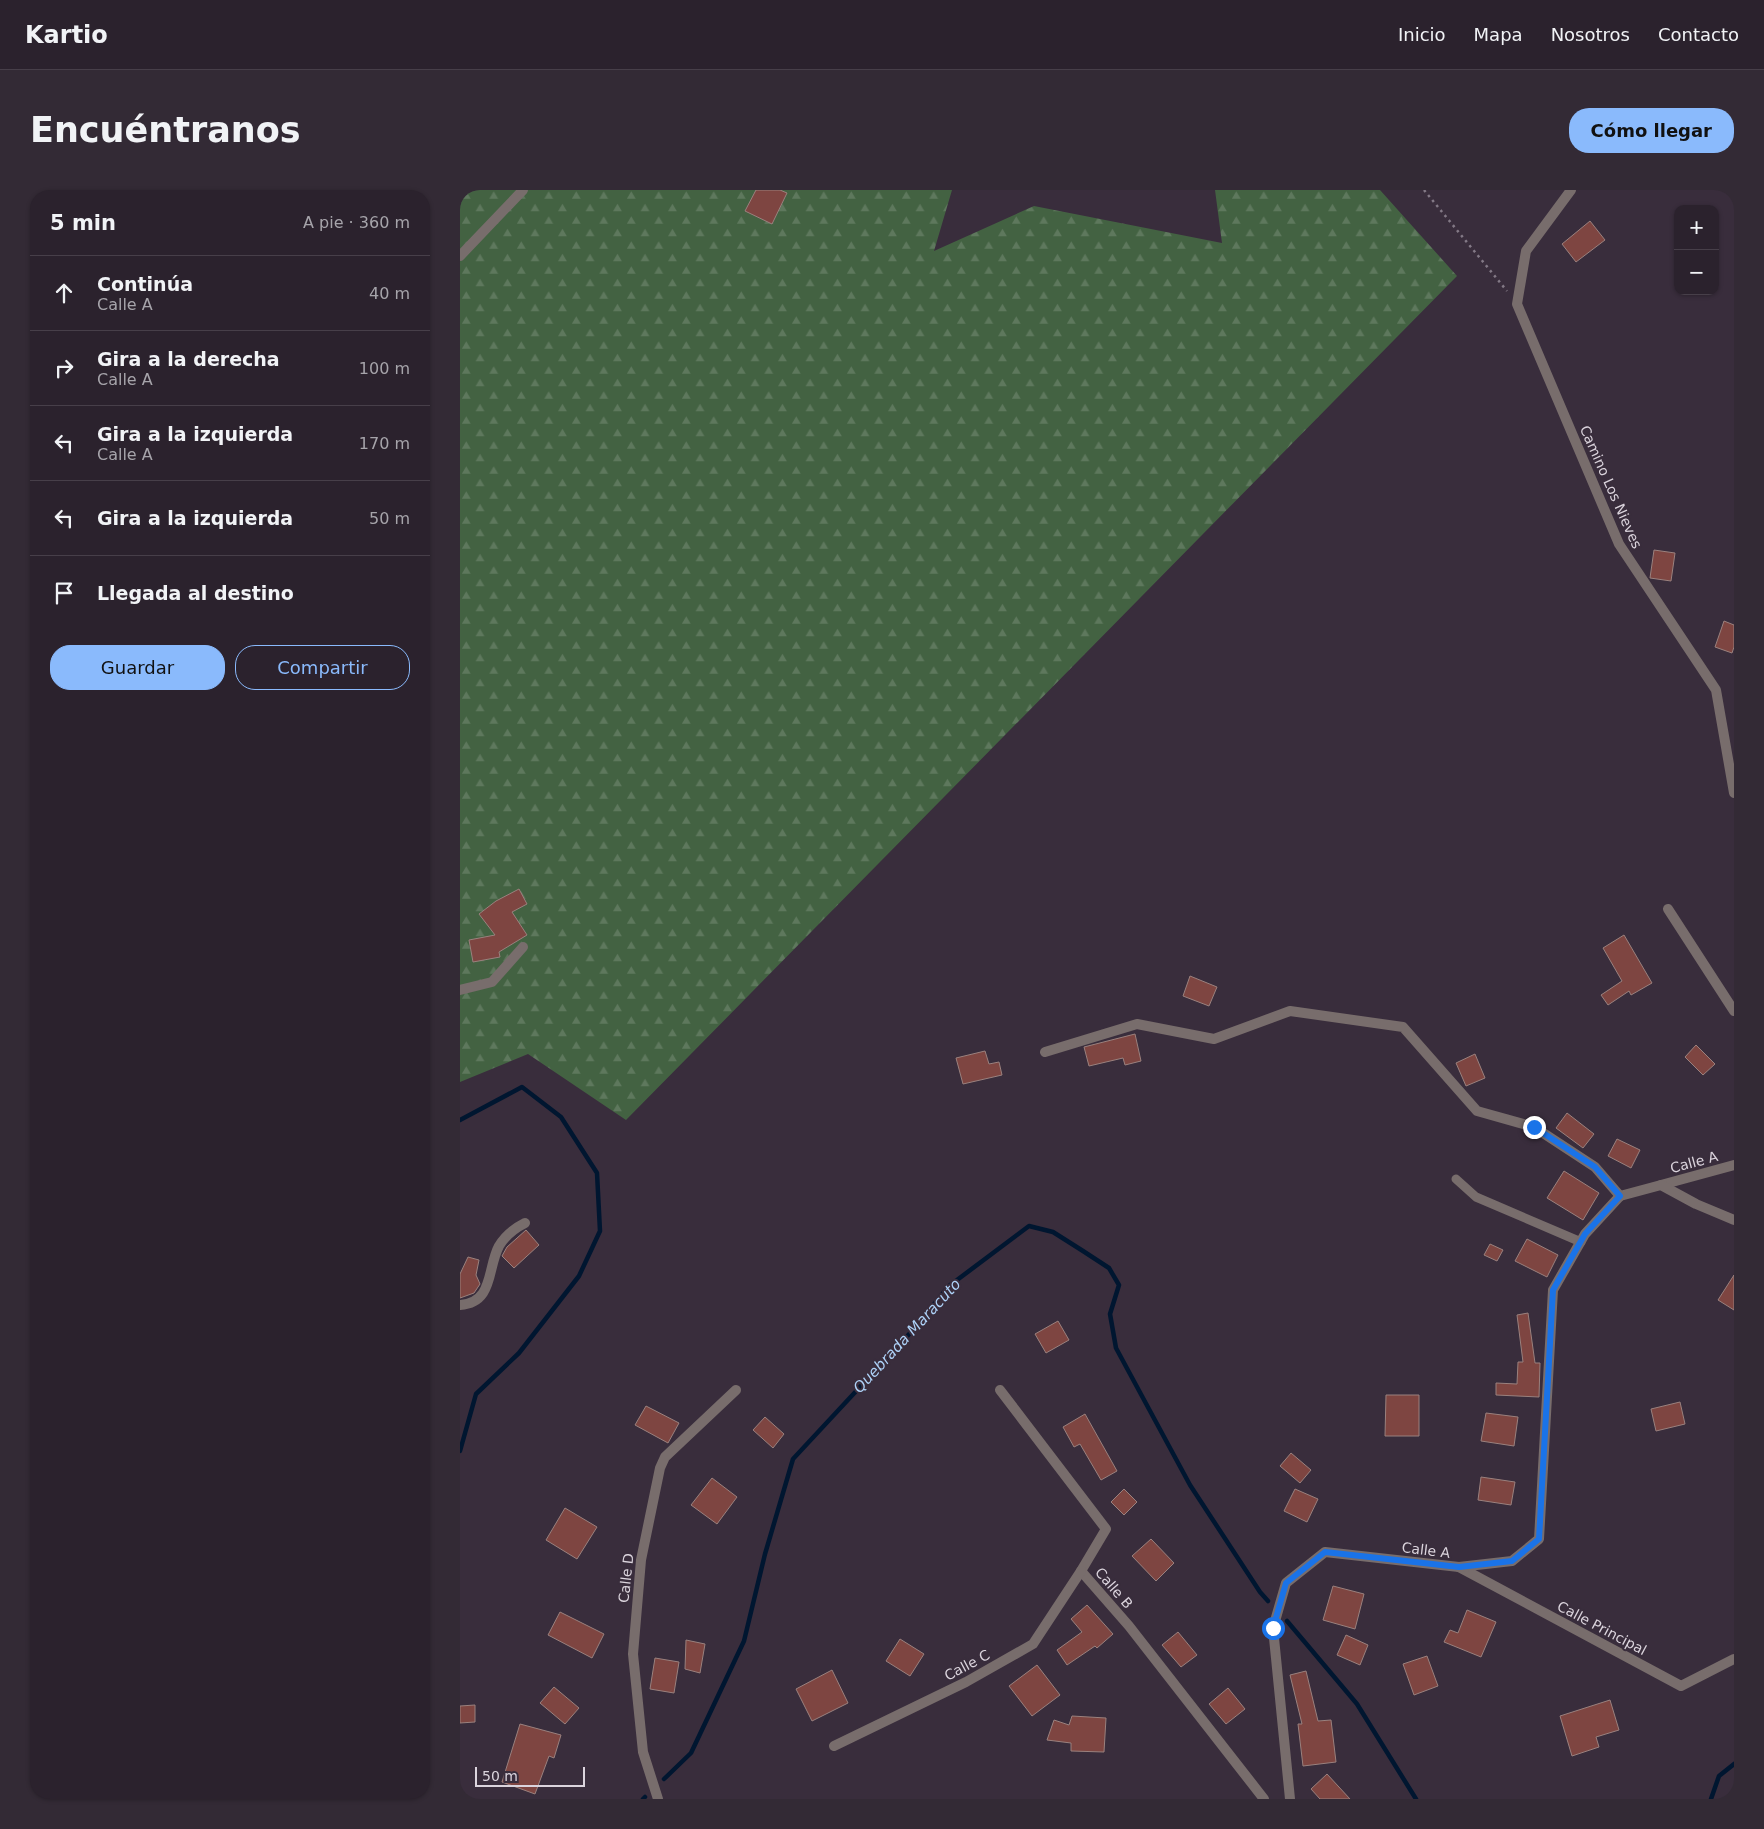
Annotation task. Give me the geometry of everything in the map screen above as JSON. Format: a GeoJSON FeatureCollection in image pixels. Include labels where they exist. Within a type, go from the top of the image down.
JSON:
{"type":"FeatureCollection","features":[{"type":"Feature","properties":{"kind":"street"},"geometry":{"type":"LineString","coordinates":[[460,256],[523,190]]}},
{"type":"Feature","properties":{"kind":"street"},"geometry":{"type":"LineString","coordinates":[[1517,304],[1526,252],[1571,190]]}},
{"type":"Feature","properties":{"kind":"street","name":"Camino Los Nieves"},"geometry":{"type":"LineString","coordinates":[[1517,304],[1619,544],[1716,690],[1734,793]]}},
{"type":"Feature","properties":{"kind":"street"},"geometry":{"type":"LineString","coordinates":[[1668,909],[1734,1011]]}},
{"type":"Feature","properties":{"kind":"street"},"geometry":{"type":"LineString","coordinates":[[460,990],[492,982],[524,947]]}},
{"type":"Feature","properties":{"kind":"street"},"geometry":{"type":"LineString","coordinates":[[1044,1052],[1137,1024],[1214,1039],[1290,1011],[1403,1027],[1477,1111],[1534,1127],[1595,1167],[1620,1196]]}},
{"type":"Feature","properties":{"kind":"street","name":"Calle A"},"geometry":{"type":"LineString","coordinates":[[1290,1799],[1273,1628],[1286,1583],[1325,1552],[1459,1567],[1512,1561],[1539,1539],[1553,1290],[1580,1242],[1620,1196],[1734,1165]]}},
{"type":"Feature","properties":{"kind":"street"},"geometry":{"type":"LineString","coordinates":[[1661,1185],[1696,1204],[1734,1220]]}},
{"type":"Feature","properties":{"kind":"street"},"geometry":{"type":"LineString","coordinates":[[460,1305],[475,1302],[485,1293],[499,1247],[518,1227],[525,1223]]}},
{"type":"Feature","properties":{"kind":"street","name":"Calle D"},"geometry":{"type":"LineString","coordinates":[[658,1799],[643,1752],[633,1654],[640,1560],[660,1468],[665,1457],[736,1390]]}},
{"type":"Feature","properties":{"kind":"street","name":"Calle B"},"geometry":{"type":"LineString","coordinates":[[1000,1390],[1106,1529],[1081,1571],[1129,1626],[1264,1799]]}},
{"type":"Feature","properties":{"kind":"street","name":"Calle Principal"},"geometry":{"type":"LineString","coordinates":[[1459,1567],[1681,1686],[1734,1660]]}},
{"type":"Feature","properties":{"kind":"street","name":"Calle C"},"geometry":{"type":"LineString","coordinates":[[834,1746],[966,1682],[1033,1644],[1081,1571]]}},
{"type":"Feature","properties":{"kind":"lane"},"geometry":{"type":"LineString","coordinates":[[1456,1179],[1476,1197],[1580,1242]]}},
{"type":"Feature","properties":{"kind":"path"},"geometry":{"type":"LineString","coordinates":[[1424,190],[1517,304]]}},
{"type":"Feature","properties":{"kind":"green space"},"geometry":{"type":"Polygon","coordinates":[[[460,190],[952,190],[934,251],[1034,206],[1222,243],[1215,190],[1380,190],[1457,276],[626,1120],[528,1054],[460,1082],[460,190]]]}},
{"type":"Feature","properties":{"kind":"building"},"geometry":{"type":"Polygon","coordinates":[[[756,190],[780,190],[787,193],[772,224],[745,211],[756,190]]]}},
{"type":"Feature","properties":{"kind":"building"},"geometry":{"type":"Polygon","coordinates":[[[1590,221],[1605,240],[1576,262],[1562,244],[1590,221]]]}},
{"type":"Feature","properties":{"kind":"building"},"geometry":{"type":"Polygon","coordinates":[[[1654,550],[1675,553],[1671,581],[1650,578],[1654,550]]]}},
{"type":"Feature","properties":{"kind":"building"},"geometry":{"type":"Polygon","coordinates":[[[1724,621],[1734,625],[1734,647],[1732,653],[1715,647],[1724,621]]]}},
{"type":"Feature","properties":{"kind":"building"},"geometry":{"type":"Polygon","coordinates":[[[519,889],[527,904],[512,912],[527,935],[499,952],[500,957],[473,962],[469,940],[495,935],[479,914],[496,901],[519,889]]]}},
{"type":"Feature","properties":{"kind":"building"},"geometry":{"type":"Polygon","coordinates":[[[1624,935],[1652,983],[1631,995],[1629,991],[1608,1005],[1601,995],[1622,981],[1603,948],[1624,935]]]}},
{"type":"Feature","properties":{"kind":"building"},"geometry":{"type":"Polygon","coordinates":[[[1190,976],[1217,987],[1209,1006],[1183,996],[1190,976]]]}},
{"type":"Feature","properties":{"kind":"building"},"geometry":{"type":"Polygon","coordinates":[[[1135,1034],[1141,1061],[1125,1065],[1123,1058],[1089,1066],[1084,1047],[1135,1034]]]}},
{"type":"Feature","properties":{"kind":"building"},"geometry":{"type":"Polygon","coordinates":[[[1696,1045],[1715,1064],[1703,1075],[1685,1057],[1696,1045]]]}},
{"type":"Feature","properties":{"kind":"building"},"geometry":{"type":"Polygon","coordinates":[[[985,1051],[989,1064],[999,1062],[1002,1075],[963,1084],[956,1058],[985,1051]]]}},
{"type":"Feature","properties":{"kind":"building"},"geometry":{"type":"Polygon","coordinates":[[[1475,1054],[1485,1078],[1466,1086],[1456,1063],[1475,1054]]]}},
{"type":"Feature","properties":{"kind":"building"},"geometry":{"type":"Polygon","coordinates":[[[1567,1113],[1594,1134],[1583,1148],[1556,1128],[1567,1113]]]}},
{"type":"Feature","properties":{"kind":"building"},"geometry":{"type":"Polygon","coordinates":[[[1617,1139],[1640,1150],[1631,1168],[1608,1156],[1617,1139]]]}},
{"type":"Feature","properties":{"kind":"building"},"geometry":{"type":"Polygon","coordinates":[[[1564,1171],[1599,1193],[1583,1220],[1547,1198],[1564,1171]]]}},
{"type":"Feature","properties":{"kind":"building"},"geometry":{"type":"Polygon","coordinates":[[[526,1230],[539,1245],[514,1268],[502,1256],[507,1247],[526,1230]]]}},
{"type":"Feature","properties":{"kind":"building"},"geometry":{"type":"Polygon","coordinates":[[[1527,1239],[1558,1255],[1547,1277],[1515,1261],[1527,1239]]]}},
{"type":"Feature","properties":{"kind":"building"},"geometry":{"type":"Polygon","coordinates":[[[1490,1244],[1503,1250],[1497,1261],[1484,1255],[1490,1244]]]}},
{"type":"Feature","properties":{"kind":"building"},"geometry":{"type":"Polygon","coordinates":[[[468,1257],[479,1260],[476,1275],[480,1284],[474,1293],[460,1298],[460,1274],[468,1257]]]}},
{"type":"Feature","properties":{"kind":"building"},"geometry":{"type":"Polygon","coordinates":[[[1734,1275],[1734,1310],[1718,1300],[1734,1275]]]}},
{"type":"Feature","properties":{"kind":"building"},"geometry":{"type":"Polygon","coordinates":[[[1528,1313],[1535,1363],[1540,1363],[1539,1397],[1496,1395],[1496,1383],[1517,1384],[1518,1362],[1523,1362],[1517,1315],[1528,1313]]]}},
{"type":"Feature","properties":{"kind":"building"},"geometry":{"type":"Polygon","coordinates":[[[1058,1321],[1069,1340],[1046,1353],[1035,1334],[1058,1321]]]}},
{"type":"Feature","properties":{"kind":"building"},"geometry":{"type":"Polygon","coordinates":[[[1386,1395],[1419,1395],[1419,1436],[1385,1436],[1386,1395]]]}},
{"type":"Feature","properties":{"kind":"building"},"geometry":{"type":"Polygon","coordinates":[[[1680,1402],[1685,1424],[1656,1431],[1651,1409],[1680,1402]]]}},
{"type":"Feature","properties":{"kind":"building"},"geometry":{"type":"Polygon","coordinates":[[[646,1406],[679,1423],[668,1443],[635,1425],[646,1406]]]}},
{"type":"Feature","properties":{"kind":"building"},"geometry":{"type":"Polygon","coordinates":[[[1486,1413],[1518,1417],[1514,1446],[1481,1441],[1486,1413]]]}},
{"type":"Feature","properties":{"kind":"building"},"geometry":{"type":"Polygon","coordinates":[[[1085,1414],[1117,1471],[1101,1480],[1080,1444],[1074,1447],[1063,1427],[1085,1414]]]}},
{"type":"Feature","properties":{"kind":"building"},"geometry":{"type":"Polygon","coordinates":[[[765,1417],[784,1434],[773,1448],[753,1430],[765,1417]]]}},
{"type":"Feature","properties":{"kind":"building"},"geometry":{"type":"Polygon","coordinates":[[[1291,1453],[1311,1470],[1300,1483],[1280,1466],[1291,1453]]]}},
{"type":"Feature","properties":{"kind":"building"},"geometry":{"type":"Polygon","coordinates":[[[1481,1477],[1515,1482],[1511,1505],[1478,1500],[1481,1477]]]}},
{"type":"Feature","properties":{"kind":"building"},"geometry":{"type":"Polygon","coordinates":[[[712,1478],[737,1497],[717,1524],[691,1505],[712,1478]]]}},
{"type":"Feature","properties":{"kind":"building"},"geometry":{"type":"Polygon","coordinates":[[[1124,1489],[1137,1502],[1124,1515],[1111,1502],[1124,1489]]]}},
{"type":"Feature","properties":{"kind":"building"},"geometry":{"type":"Polygon","coordinates":[[[1295,1489],[1318,1499],[1307,1522],[1284,1511],[1295,1489]]]}},
{"type":"Feature","properties":{"kind":"building"},"geometry":{"type":"Polygon","coordinates":[[[565,1508],[597,1527],[577,1559],[546,1540],[565,1508]]]}},
{"type":"Feature","properties":{"kind":"building"},"geometry":{"type":"Polygon","coordinates":[[[1151,1539],[1174,1563],[1156,1581],[1132,1556],[1151,1539]]]}},
{"type":"Feature","properties":{"kind":"building"},"geometry":{"type":"Polygon","coordinates":[[[1333,1586],[1364,1594],[1355,1629],[1323,1620],[1333,1586]]]}},
{"type":"Feature","properties":{"kind":"building"},"geometry":{"type":"Polygon","coordinates":[[[1087,1605],[1113,1634],[1097,1648],[1095,1646],[1067,1665],[1057,1650],[1082,1632],[1071,1619],[1087,1605]]]}},
{"type":"Feature","properties":{"kind":"building"},"geometry":{"type":"Polygon","coordinates":[[[1467,1610],[1496,1622],[1481,1657],[1444,1642],[1450,1630],[1458,1633],[1467,1610]]]}},
{"type":"Feature","properties":{"kind":"building"},"geometry":{"type":"Polygon","coordinates":[[[560,1612],[604,1634],[592,1658],[548,1635],[560,1612]]]}},
{"type":"Feature","properties":{"kind":"building"},"geometry":{"type":"Polygon","coordinates":[[[1178,1632],[1197,1655],[1181,1667],[1162,1645],[1178,1632]]]}},
{"type":"Feature","properties":{"kind":"building"},"geometry":{"type":"Polygon","coordinates":[[[1346,1635],[1368,1645],[1360,1665],[1337,1655],[1346,1635]]]}},
{"type":"Feature","properties":{"kind":"building"},"geometry":{"type":"Polygon","coordinates":[[[900,1639],[924,1654],[910,1676],[886,1661],[900,1639]]]}},
{"type":"Feature","properties":{"kind":"building"},"geometry":{"type":"Polygon","coordinates":[[[686,1640],[705,1644],[700,1673],[685,1669],[686,1640]]]}},
{"type":"Feature","properties":{"kind":"building"},"geometry":{"type":"Polygon","coordinates":[[[1427,1656],[1438,1686],[1414,1695],[1403,1664],[1427,1656]]]}},
{"type":"Feature","properties":{"kind":"building"},"geometry":{"type":"Polygon","coordinates":[[[655,1658],[679,1662],[674,1693],[650,1689],[655,1658]]]}},
{"type":"Feature","properties":{"kind":"building"},"geometry":{"type":"Polygon","coordinates":[[[1037,1665],[1060,1695],[1032,1716],[1009,1686],[1037,1665]]]}},
{"type":"Feature","properties":{"kind":"building"},"geometry":{"type":"Polygon","coordinates":[[[832,1670],[848,1703],[812,1721],[796,1689],[832,1670]]]}},
{"type":"Feature","properties":{"kind":"building"},"geometry":{"type":"Polygon","coordinates":[[[1306,1671],[1318,1721],[1331,1720],[1336,1762],[1303,1766],[1298,1724],[1302,1724],[1290,1675],[1306,1671]]]}},
{"type":"Feature","properties":{"kind":"building"},"geometry":{"type":"Polygon","coordinates":[[[554,1687],[579,1708],[565,1724],[540,1703],[554,1687]]]}},
{"type":"Feature","properties":{"kind":"building"},"geometry":{"type":"Polygon","coordinates":[[[1228,1688],[1245,1709],[1226,1724],[1209,1704],[1228,1688]]]}},
{"type":"Feature","properties":{"kind":"building"},"geometry":{"type":"Polygon","coordinates":[[[1610,1700],[1619,1730],[1596,1737],[1599,1747],[1572,1756],[1560,1716],[1610,1700]]]}},
{"type":"Feature","properties":{"kind":"building"},"geometry":{"type":"Polygon","coordinates":[[[475,1705],[475,1722],[460,1723],[460,1706],[475,1705]]]}},
{"type":"Feature","properties":{"kind":"building"},"geometry":{"type":"Polygon","coordinates":[[[1072,1716],[1106,1718],[1104,1752],[1071,1751],[1071,1743],[1047,1740],[1054,1720],[1069,1725],[1072,1716]]]}},
{"type":"Feature","properties":{"kind":"building"},"geometry":{"type":"Polygon","coordinates":[[[520,1724],[561,1735],[554,1758],[549,1756],[535,1794],[502,1782],[520,1724]]]}},
{"type":"Feature","properties":{"kind":"building"},"geometry":{"type":"Polygon","coordinates":[[[1327,1774],[1350,1799],[1320,1799],[1311,1789],[1327,1774]]]}},
{"type":"Feature","properties":{"kind":"waterway","name":"Quebrada Maracuto"},"geometry":{"type":"LineString","coordinates":[[460,1120],[522,1087],[561,1117],[597,1173],[600,1231],[579,1276],[519,1353],[476,1394],[460,1451]]}},
{"type":"Feature","properties":{"kind":"waterway","name":"Quebrada Maracuto"},"geometry":{"type":"LineString","coordinates":[[664,1779],[691,1753],[744,1641],[765,1554],[793,1459],[912,1331],[949,1286],[1029,1226],[1053,1232],[1109,1268],[1119,1285],[1110,1314],[1116,1348],[1190,1485],[1260,1592],[1268,1601]]}},
{"type":"Feature","properties":{"kind":"waterway","name":"Quebrada Maracuto"},"geometry":{"type":"LineString","coordinates":[[1287,1621],[1357,1704],[1416,1799]]}},
{"type":"Feature","properties":{"kind":"waterway","name":"Quebrada Maracuto"},"geometry":{"type":"LineString","coordinates":[[1711,1799],[1719,1776],[1734,1764]]}},
{"type":"Feature","properties":{"kind":"route"},"geometry":{"type":"LineString","coordinates":[[1273,1628],[1286,1583],[1325,1552],[1459,1567],[1512,1561],[1539,1539],[1553,1290],[1585,1234],[1620,1196],[1595,1167],[1534,1127]]}}]}
